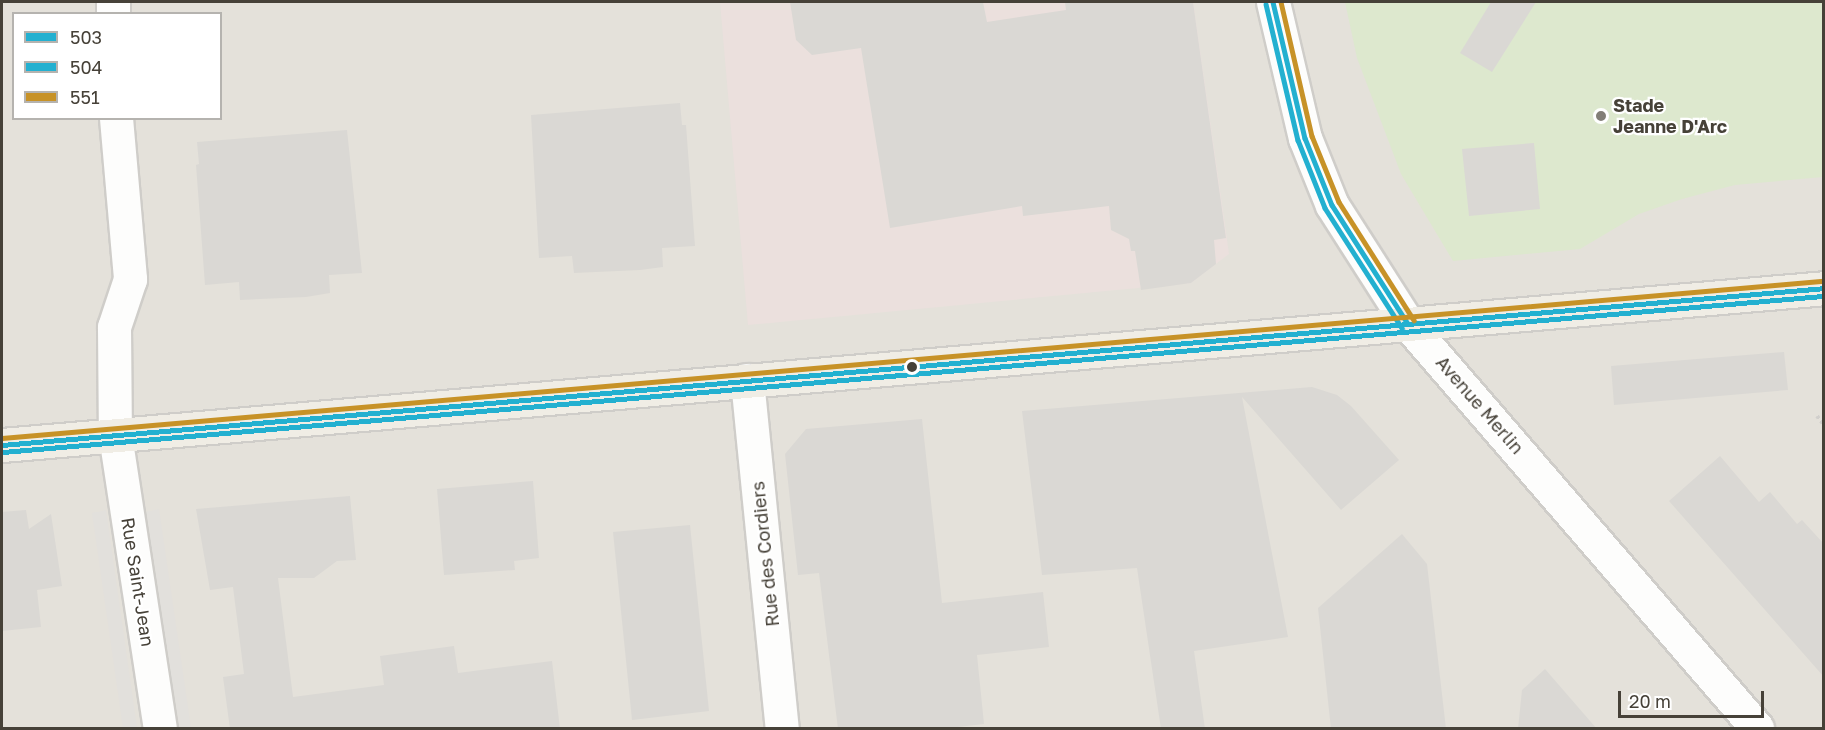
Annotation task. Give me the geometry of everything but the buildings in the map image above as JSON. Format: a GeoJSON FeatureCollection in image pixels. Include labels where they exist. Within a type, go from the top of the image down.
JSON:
{"type":"FeatureCollection","features":[{"type":"Feature","properties":{"kind":"main road"},"geometry":{"type":"LineString","coordinates":[[2,445],[1824,288]]}},
{"type":"Feature","properties":{"kind":"street","name":"Avenue Merlin"},"geometry":{"type":"LineString","coordinates":[[1273,2],[1305,138],[1332,205],[1408,324],[1758,729]]}},
{"type":"Feature","properties":{"kind":"street","name":"Rue Saint-Jean"},"geometry":{"type":"LineString","coordinates":[[116,120],[130,279],[114,327],[115,435],[160,729]]}},
{"type":"Feature","properties":{"kind":"street","name":"Rue des Cordiers"},"geometry":{"type":"LineString","coordinates":[[747,380],[782,729]]}},
{"type":"Feature","properties":{"kind":"path"},"geometry":{"type":"LineString","coordinates":[[1817,416],[1824,425]]}},
{"type":"Feature","properties":{"kind":"shaded area"},"geometry":{"type":"Polygon","coordinates":[[[2,2],[1823,2],[1823,728],[2,728],[2,2]]]}},
{"type":"Feature","properties":{"kind":"shaded area"},"geometry":{"type":"Polygon","coordinates":[[[720,2],[1193,2],[1229,254],[1191,283],[748,325],[720,2]]]}},
{"type":"Feature","properties":{"kind":"shaded area"},"geometry":{"type":"Polygon","coordinates":[[[159,509],[191,728],[176,728],[145,512],[159,509]]]}},
{"type":"Feature","properties":{"kind":"shaded area"},"geometry":{"type":"Polygon","coordinates":[[[106,510],[137,728],[123,728],[92,513],[106,510]]]}},
{"type":"Feature","properties":{"kind":"green space","name":"Stade Jeanne D'Arc"},"geometry":{"type":"Polygon","coordinates":[[[1345,2],[1823,2],[1823,177],[1735,185],[1682,199],[1639,214],[1580,249],[1453,261],[1401,174],[1357,58],[1345,2]]]}},
{"type":"Feature","properties":{"kind":"transit line","name":"503"},"geometry":{"type":"LineString","coordinates":[[1273,2],[1305,138],[1332,205],[1408,324]]}},
{"type":"Feature","properties":{"kind":"transit line","name":"551"},"geometry":{"type":"LineString","coordinates":[[1281,2],[1312,136],[1339,202],[1414,320]]}},
{"type":"Feature","properties":{"kind":"transit line","name":"504"},"geometry":{"type":"LineString","coordinates":[[1266,4],[1298,140],[1325,208],[1402,328]]}},
{"type":"Feature","properties":{"kind":"transit line","name":"551"},"geometry":{"type":"LineString","coordinates":[[2,438],[1823,281]]}},
{"type":"Feature","properties":{"kind":"transit line","name":"503"},"geometry":{"type":"LineString","coordinates":[[2,445],[1824,288]]}},
{"type":"Feature","properties":{"kind":"transit line","name":"504"},"geometry":{"type":"LineString","coordinates":[[3,452],[1824,296]]}},
{"type":"Feature","properties":{"kind":"place","name":"Stade Jeanne D'Arc"},"geometry":{"type":"Point","coordinates":[1601,116]}}]}
